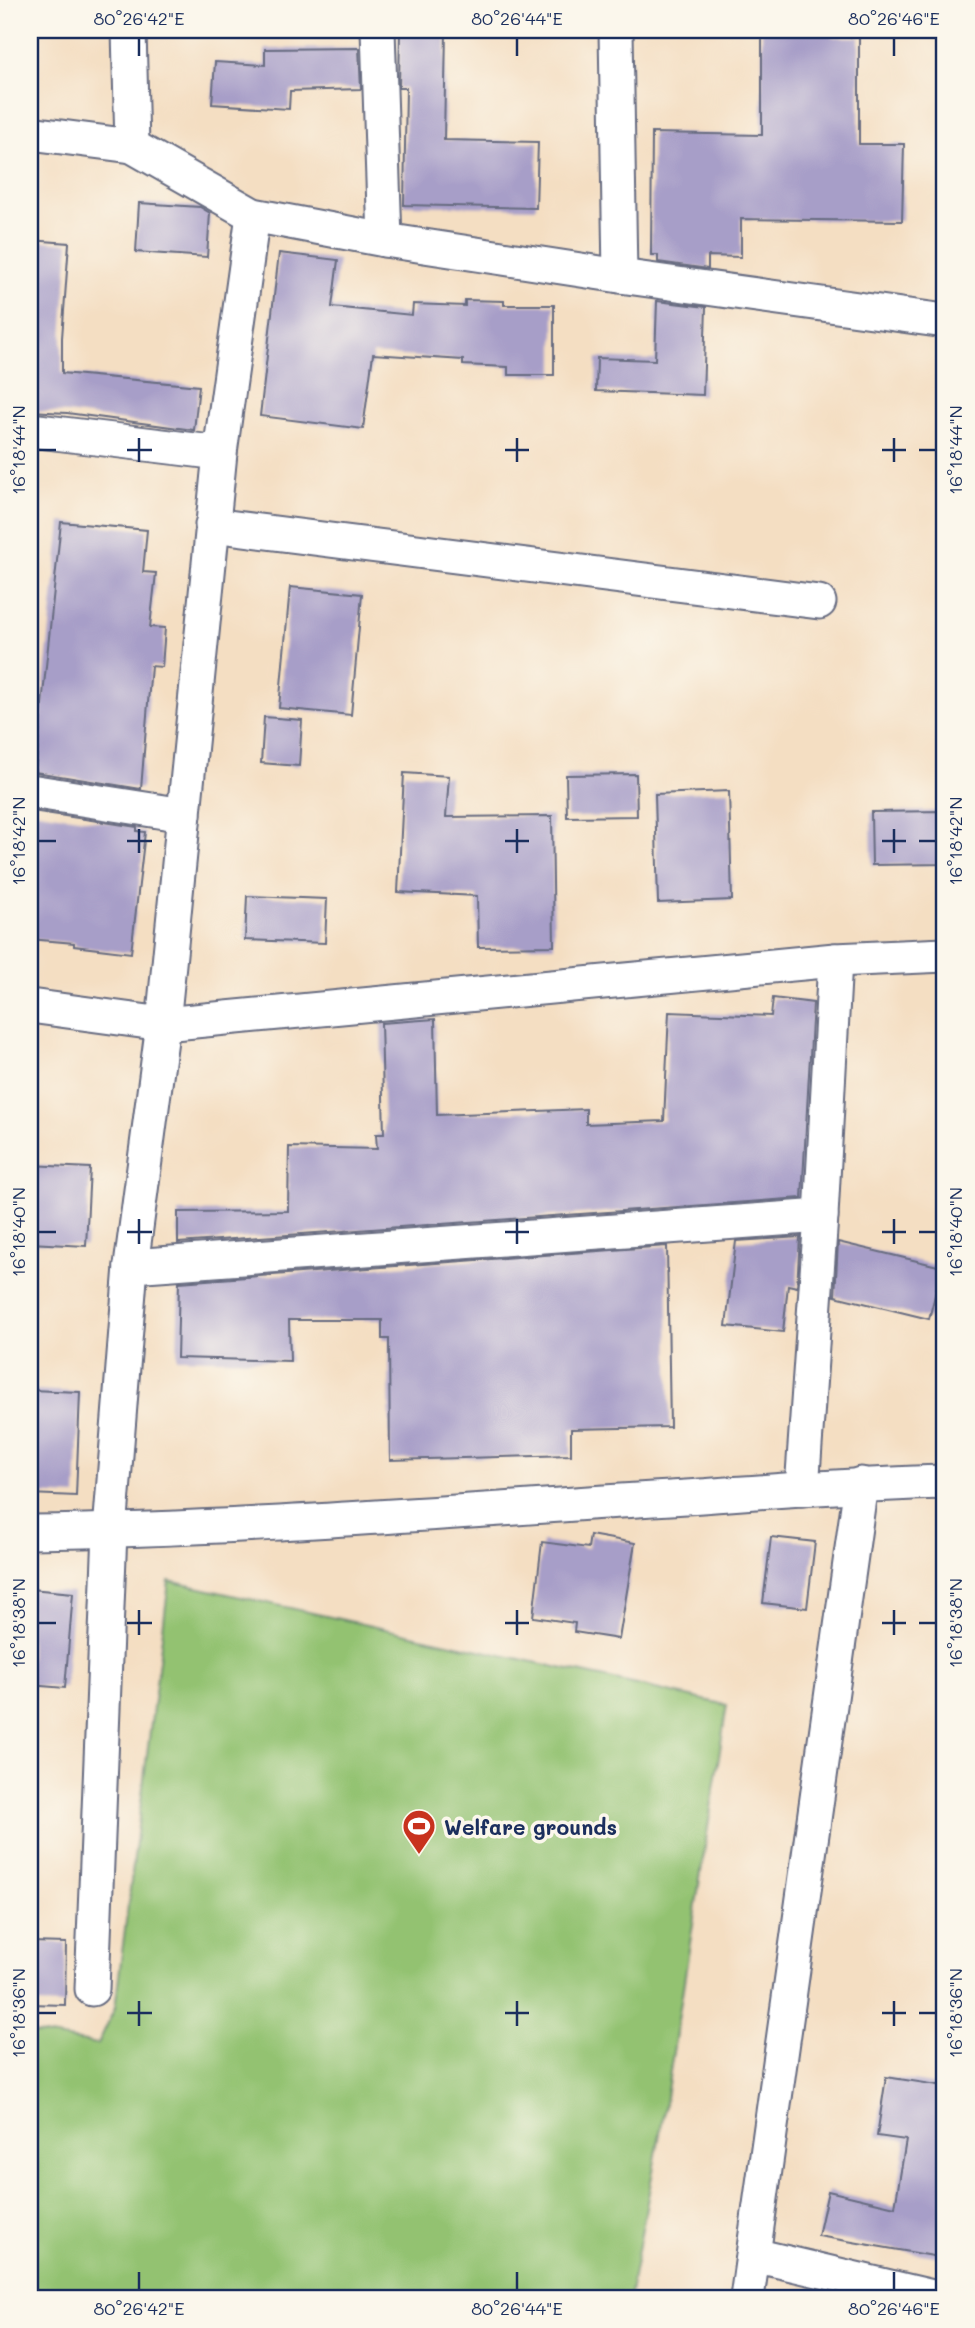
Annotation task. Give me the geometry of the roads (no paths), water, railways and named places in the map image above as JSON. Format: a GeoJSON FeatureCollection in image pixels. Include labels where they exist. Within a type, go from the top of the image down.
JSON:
{"type":"FeatureCollection","features":[{"type":"Feature","properties":{"kind":"street"},"geometry":{"type":"LineString","coordinates":[[129,30],[132,146]]}},
{"type":"Feature","properties":{"kind":"street"},"geometry":{"type":"LineString","coordinates":[[378,30],[385,240]]}},
{"type":"Feature","properties":{"kind":"street"},"geometry":{"type":"LineString","coordinates":[[616,30],[620,276]]}},
{"type":"Feature","properties":{"kind":"street"},"geometry":{"type":"LineString","coordinates":[[30,133],[132,146],[253,215],[385,240],[620,276],[945,321]]}},
{"type":"Feature","properties":{"kind":"street"},"geometry":{"type":"LineString","coordinates":[[92,1989],[110,1531],[131,1266],[163,1024],[220,453],[253,215]]}},
{"type":"Feature","properties":{"kind":"street"},"geometry":{"type":"LineString","coordinates":[[30,430],[220,453]]}},
{"type":"Feature","properties":{"kind":"street"},"geometry":{"type":"LineString","coordinates":[[212,525],[819,602]]}},
{"type":"Feature","properties":{"kind":"street"},"geometry":{"type":"LineString","coordinates":[[30,792],[184,815]]}},
{"type":"Feature","properties":{"kind":"street"},"geometry":{"type":"LineString","coordinates":[[30,1006],[163,1024],[835,960],[945,954]]}},
{"type":"Feature","properties":{"kind":"street"},"geometry":{"type":"LineString","coordinates":[[802,1489],[835,960]]}},
{"type":"Feature","properties":{"kind":"street"},"geometry":{"type":"LineString","coordinates":[[131,1266],[821,1216]]}},
{"type":"Feature","properties":{"kind":"street"},"geometry":{"type":"LineString","coordinates":[[30,1532],[110,1531],[861,1484],[945,1482]]}},
{"type":"Feature","properties":{"kind":"street"},"geometry":{"type":"LineString","coordinates":[[747,2298],[861,1484]]}},
{"type":"Feature","properties":{"kind":"street"},"geometry":{"type":"LineString","coordinates":[[754,2255],[937,2298]]}},
{"type":"Feature","properties":{"kind":"place","name":"Welfare grounds"},"geometry":{"type":"Point","coordinates":[419,1856]}}]}
